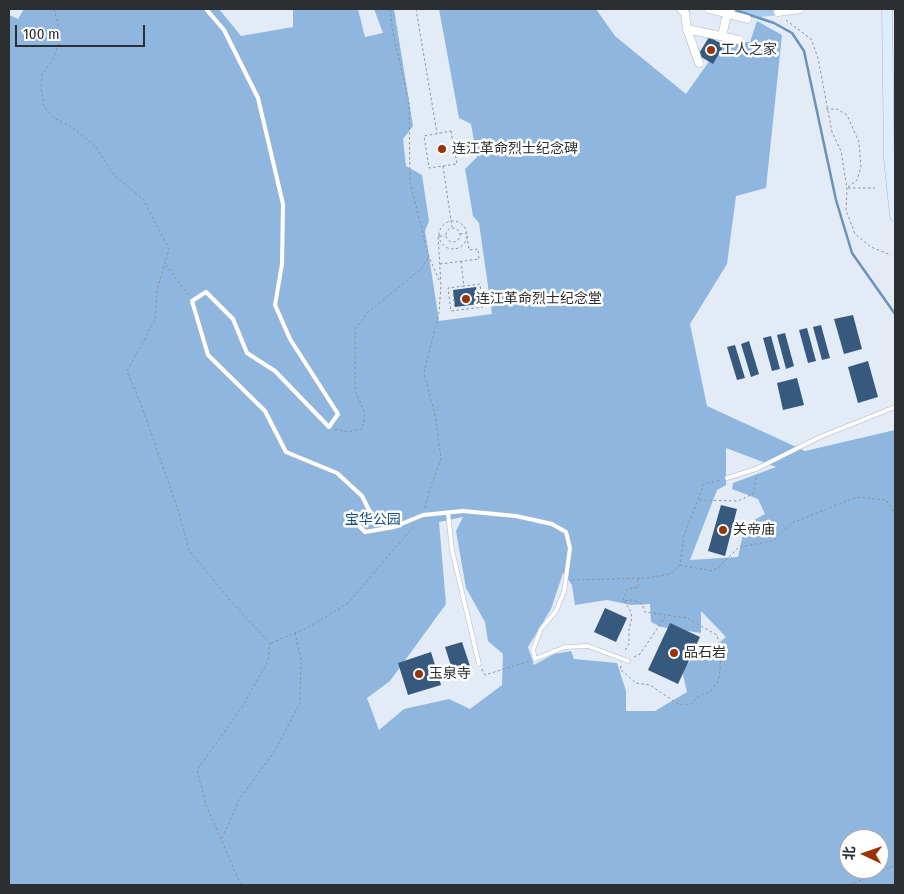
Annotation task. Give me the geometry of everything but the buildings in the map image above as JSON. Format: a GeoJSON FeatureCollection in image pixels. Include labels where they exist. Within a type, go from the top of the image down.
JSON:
{"type":"FeatureCollection","features":[{"type":"Feature","properties":{"kind":"main road"},"geometry":{"type":"LineString","coordinates":[[887,9],[892,112],[889,173],[895,216]]}},
{"type":"Feature","properties":{"kind":"street"},"geometry":{"type":"LineString","coordinates":[[681,9],[685,13],[687,29],[699,63]]}},
{"type":"Feature","properties":{"kind":"street"},"geometry":{"type":"LineString","coordinates":[[709,9],[729,11],[747,19]]}},
{"type":"Feature","properties":{"kind":"street"},"geometry":{"type":"LineString","coordinates":[[778,12],[800,9]]}},
{"type":"Feature","properties":{"kind":"street"},"geometry":{"type":"LineString","coordinates":[[722,36],[729,11]]}},
{"type":"Feature","properties":{"kind":"street"},"geometry":{"type":"LineString","coordinates":[[687,29],[738,40]]}},
{"type":"Feature","properties":{"kind":"lane"},"geometry":{"type":"LineString","coordinates":[[206,9],[224,30],[258,98],[283,204],[282,264],[275,305],[290,339],[338,414],[329,427],[274,371],[247,353],[233,319],[206,292],[192,300],[208,355],[265,411],[286,452],[337,472],[362,496],[370,512],[351,518],[365,532],[394,527],[423,515],[463,511],[516,516],[552,524],[566,532],[570,548],[564,592],[556,611],[540,629],[533,650],[535,660],[565,646],[588,646],[628,661]]}},
{"type":"Feature","properties":{"kind":"lane"},"geometry":{"type":"LineString","coordinates":[[727,478],[756,469],[820,437],[895,407]]}},
{"type":"Feature","properties":{"kind":"lane"},"geometry":{"type":"LineString","coordinates":[[448,513],[452,550],[479,664]]}},
{"type":"Feature","properties":{"kind":"path"},"geometry":{"type":"LineString","coordinates":[[54,9],[58,24],[59,43],[53,59],[42,75],[41,88],[44,107],[54,118],[73,128],[95,146],[114,175],[143,199],[169,249],[166,265],[157,290],[155,320],[127,371],[141,404],[178,510],[189,550],[228,598],[270,643],[268,661],[242,707],[197,770],[206,804],[241,885]]}},
{"type":"Feature","properties":{"kind":"path"},"geometry":{"type":"LineString","coordinates":[[390,9],[408,102],[410,182],[429,257],[441,285]]}},
{"type":"Feature","properties":{"kind":"path"},"geometry":{"type":"LineString","coordinates":[[416,9],[437,133]]}},
{"type":"Feature","properties":{"kind":"path"},"geometry":{"type":"LineString","coordinates":[[764,9],[778,12],[810,39],[818,58],[826,109],[832,132],[841,151],[848,188],[846,210],[855,234],[871,247],[891,255]]}},
{"type":"Feature","properties":{"kind":"path"},"geometry":{"type":"LineString","coordinates":[[826,109],[836,109],[847,115],[859,142],[862,168],[857,180],[848,188]]}},
{"type":"Feature","properties":{"kind":"path"},"geometry":{"type":"LineString","coordinates":[[452,131],[457,164],[429,168],[424,136],[437,133],[452,131]]}},
{"type":"Feature","properties":{"kind":"path"},"geometry":{"type":"LineString","coordinates":[[443,166],[452,227]]}},
{"type":"Feature","properties":{"kind":"path"},"geometry":{"type":"LineString","coordinates":[[848,188],[875,188]]}},
{"type":"Feature","properties":{"kind":"path"},"geometry":{"type":"LineString","coordinates":[[270,643],[309,627],[348,603],[423,515],[429,491],[441,458],[435,415],[424,373],[439,312],[441,285],[439,264],[438,236],[442,226],[451,220],[460,222],[467,233],[470,250],[478,249],[479,259],[439,264]]}},
{"type":"Feature","properties":{"kind":"path"},"geometry":{"type":"LineString","coordinates":[[452,227],[456,228],[460,234]]}},
{"type":"Feature","properties":{"kind":"path"},"geometry":{"type":"LineString","coordinates":[[452,227],[448,229],[446,236],[449,241],[454,242]]}},
{"type":"Feature","properties":{"kind":"path"},"geometry":{"type":"LineString","coordinates":[[460,234],[467,233]]}},
{"type":"Feature","properties":{"kind":"path"},"geometry":{"type":"LineString","coordinates":[[438,236],[444,246],[454,249],[465,242],[467,233]]}},
{"type":"Feature","properties":{"kind":"path"},"geometry":{"type":"LineString","coordinates":[[454,242],[458,240],[460,234]]}},
{"type":"Feature","properties":{"kind":"path"},"geometry":{"type":"LineString","coordinates":[[438,236],[446,236]]}},
{"type":"Feature","properties":{"kind":"path"},"geometry":{"type":"LineString","coordinates":[[454,242],[454,249]]}},
{"type":"Feature","properties":{"kind":"path"},"geometry":{"type":"LineString","coordinates":[[329,427],[348,432],[362,429],[365,414],[355,391],[354,330],[367,313],[421,268],[429,257]]}},
{"type":"Feature","properties":{"kind":"path"},"geometry":{"type":"LineString","coordinates":[[461,261],[464,286]]}},
{"type":"Feature","properties":{"kind":"path"},"geometry":{"type":"LineString","coordinates":[[166,265],[192,300]]}},
{"type":"Feature","properties":{"kind":"path"},"geometry":{"type":"LineString","coordinates":[[480,284],[483,307],[451,311],[448,288],[464,286],[480,284]]}},
{"type":"Feature","properties":{"kind":"path"},"geometry":{"type":"LineString","coordinates":[[453,294],[455,310]]}},
{"type":"Feature","properties":{"kind":"path"},"geometry":{"type":"LineString","coordinates":[[698,500],[738,501],[753,494],[757,479],[756,469]]}},
{"type":"Feature","properties":{"kind":"path"},"geometry":{"type":"LineString","coordinates":[[566,580],[670,574],[680,565],[684,535],[704,484],[727,478]]}},
{"type":"Feature","properties":{"kind":"path"},"geometry":{"type":"LineString","coordinates":[[680,565],[712,571],[719,568],[739,546],[773,541],[792,523],[858,497],[886,500],[895,514]]}},
{"type":"Feature","properties":{"kind":"path"},"geometry":{"type":"LineString","coordinates":[[623,601],[627,589],[639,587],[637,577]]}},
{"type":"Feature","properties":{"kind":"path"},"geometry":{"type":"LineString","coordinates":[[621,658],[620,668],[636,683],[650,686],[678,704],[690,705],[699,696],[711,690],[718,682],[720,670],[717,635],[687,618],[645,612],[642,604],[633,600],[623,601]]}},
{"type":"Feature","properties":{"kind":"path"},"geometry":{"type":"LineString","coordinates":[[616,656],[626,652],[629,644],[632,616],[623,601]]}},
{"type":"Feature","properties":{"kind":"path"},"geometry":{"type":"LineString","coordinates":[[628,661],[640,654],[665,616]]}},
{"type":"Feature","properties":{"kind":"path"},"geometry":{"type":"LineString","coordinates":[[221,839],[239,800],[274,752],[300,703],[301,659],[295,633]]}},
{"type":"Feature","properties":{"kind":"path"},"geometry":{"type":"LineString","coordinates":[[479,664],[486,675],[535,660]]}},
{"type":"Feature","properties":{"kind":"path"},"geometry":{"type":"LineString","coordinates":[[850,885],[895,865]]}},
{"type":"Feature","properties":{"kind":"shaded area"},"geometry":{"type":"Polygon","coordinates":[[[731,9],[791,9],[789,14],[760,17],[731,9]]]}},
{"type":"Feature","properties":{"kind":"green space","name":"宝华公园"},"geometry":{"type":"Polygon","coordinates":[[[24,9],[219,9],[241,36],[293,27],[293,9],[358,9],[365,37],[383,33],[374,9],[394,9],[413,126],[403,139],[406,166],[422,175],[429,221],[425,231],[439,321],[492,314],[479,223],[473,216],[465,169],[477,157],[471,124],[459,118],[439,9],[596,9],[615,36],[686,94],[722,43],[750,42],[757,21],[782,35],[766,188],[736,196],[727,264],[690,324],[707,406],[805,451],[895,430],[895,885],[9,885],[9,15],[18,19],[24,9]],[[726,448],[726,485],[717,490],[690,560],[738,557],[745,525],[765,514],[758,499],[732,489],[733,483],[776,467],[726,448]],[[463,517],[439,522],[446,604],[390,681],[367,698],[379,730],[404,709],[449,699],[470,709],[502,685],[503,654],[488,641],[485,622],[466,588],[456,531],[463,517]],[[563,573],[551,609],[528,647],[534,665],[554,654],[571,651],[574,659],[617,663],[626,691],[626,711],[655,711],[687,692],[682,670],[704,645],[710,650],[726,637],[701,611],[701,633],[661,627],[651,622],[650,604],[631,605],[607,600],[575,605],[572,585],[563,573]]]}},
{"type":"Feature","properties":{"kind":"waterway"},"geometry":{"type":"LineString","coordinates":[[732,9],[774,23],[792,33],[804,51],[836,200],[852,253],[895,314]]}},
{"type":"Feature","properties":{"kind":"place","name":"工人之家"},"geometry":{"type":"Point","coordinates":[711,50]}},
{"type":"Feature","properties":{"kind":"place","name":"连江革命烈士纪念碑"},"geometry":{"type":"Point","coordinates":[442,149]}},
{"type":"Feature","properties":{"kind":"place","name":"连江革命烈士纪念堂"},"geometry":{"type":"Point","coordinates":[466,299]}},
{"type":"Feature","properties":{"kind":"place","name":"关帝庙"},"geometry":{"type":"Point","coordinates":[723,530]}},
{"type":"Feature","properties":{"kind":"place","name":"品石岩"},"geometry":{"type":"Point","coordinates":[674,653]}},
{"type":"Feature","properties":{"kind":"place","name":"玉泉寺"},"geometry":{"type":"Point","coordinates":[419,674]}}]}
